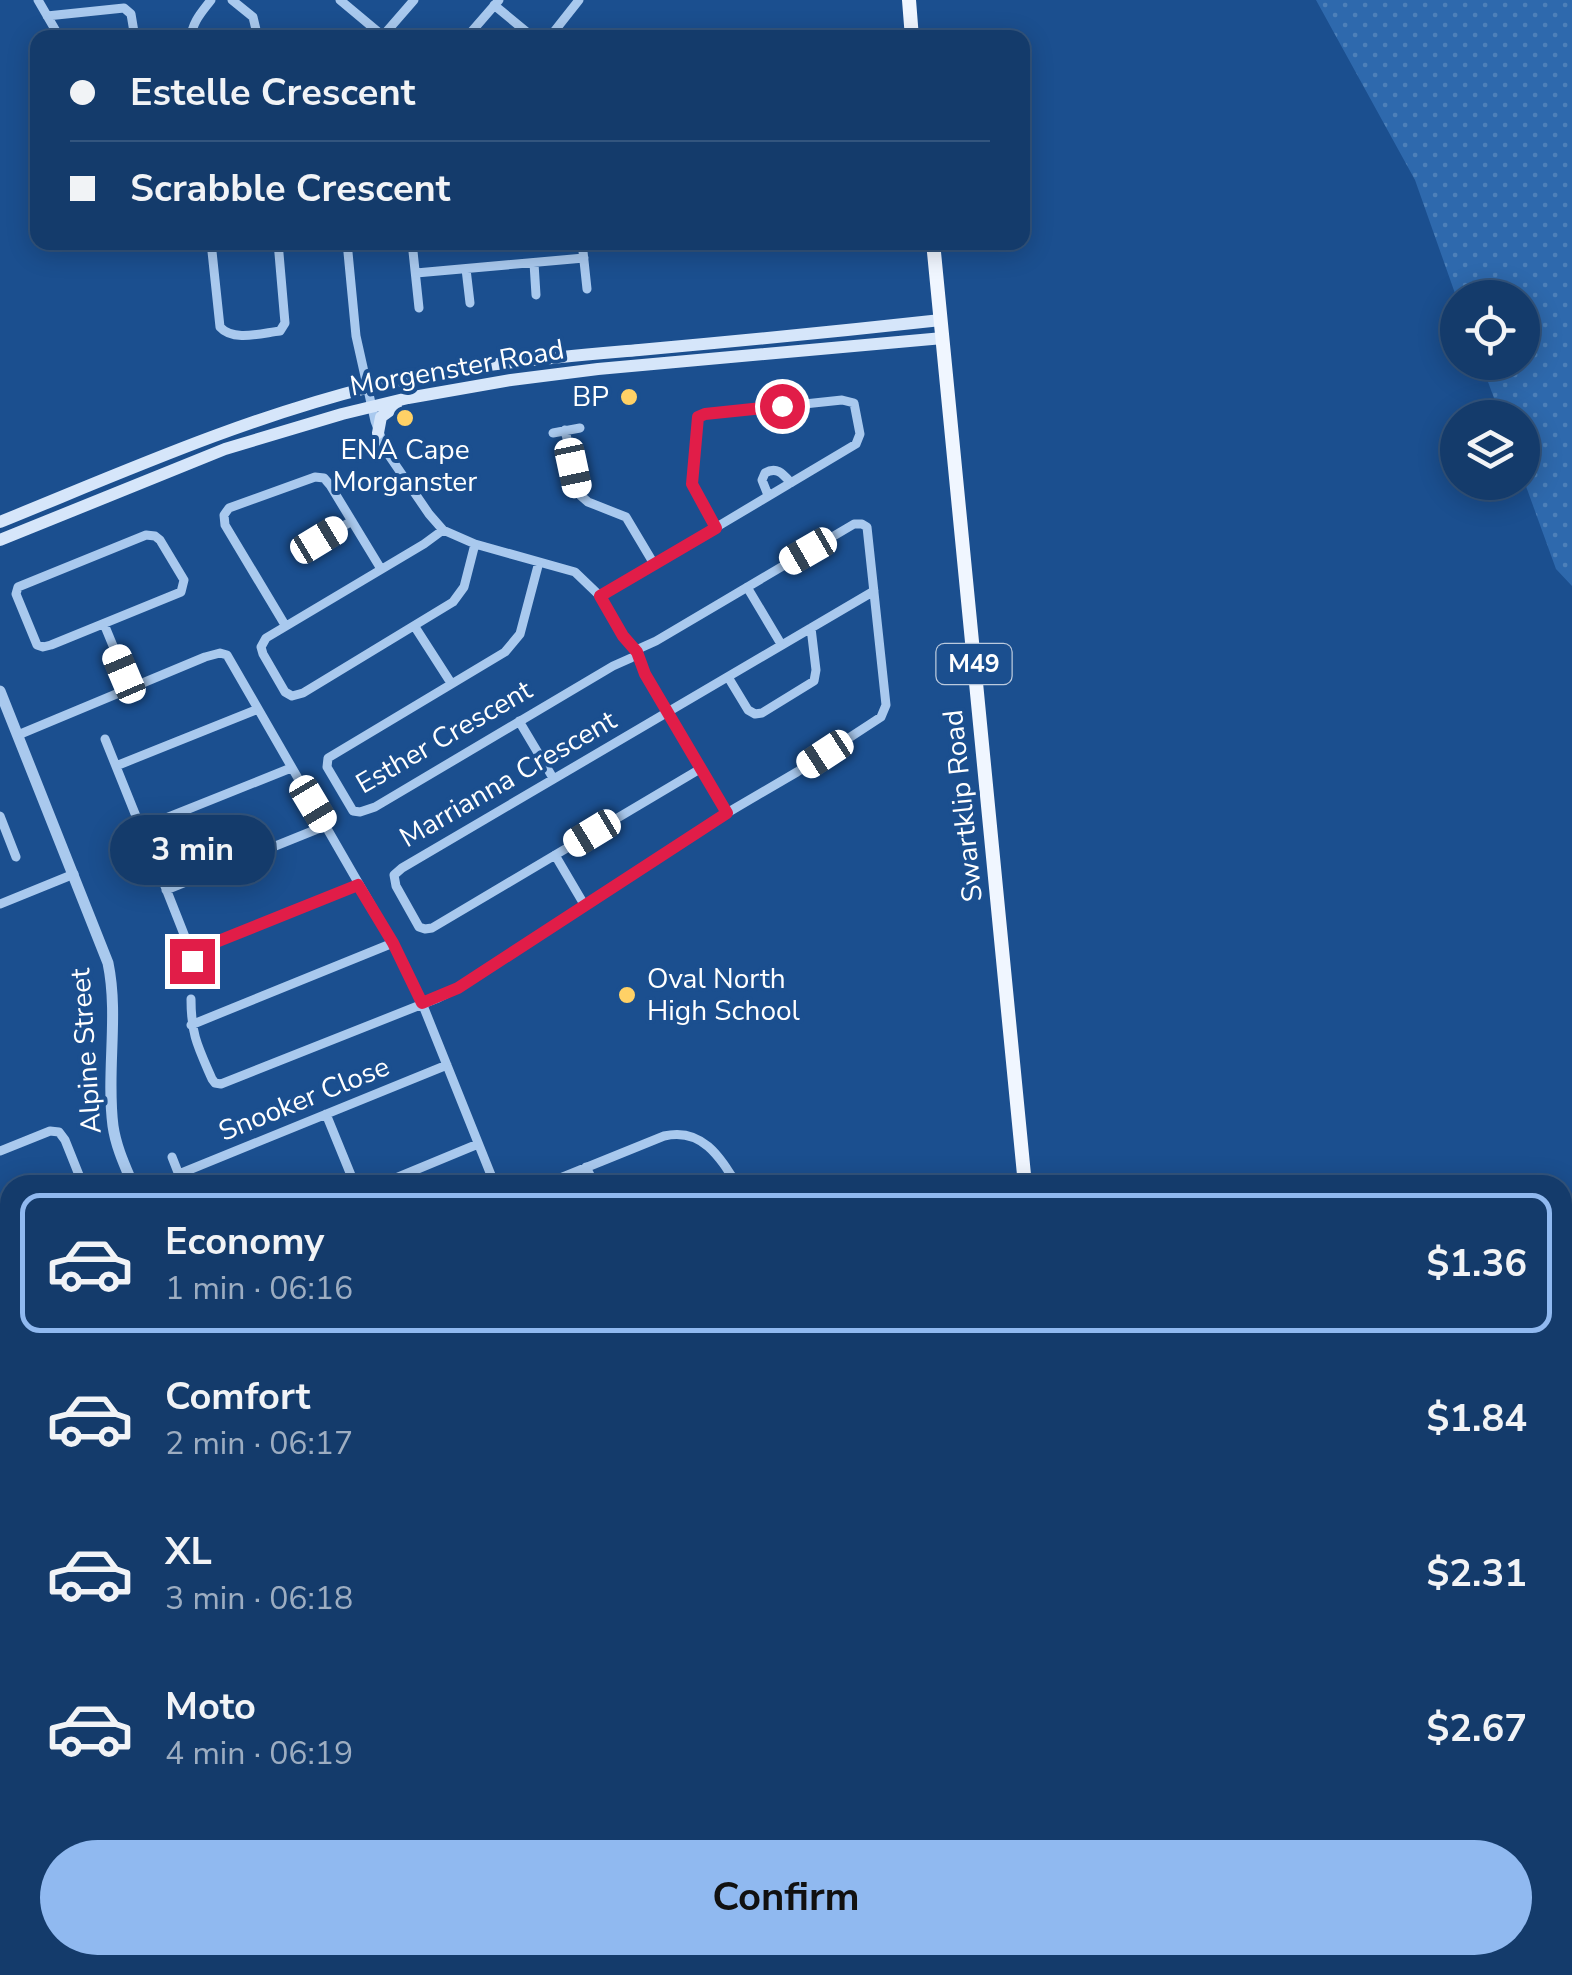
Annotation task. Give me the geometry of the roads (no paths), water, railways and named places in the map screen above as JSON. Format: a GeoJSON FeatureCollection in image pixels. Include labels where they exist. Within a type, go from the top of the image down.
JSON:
{"type":"FeatureCollection","features":[{"type":"Feature","properties":{"kind":"main road"},"geometry":{"type":"LineString","coordinates":[[909,0],[911,30]]}},
{"type":"Feature","properties":{"kind":"main road","name":"Swartklip Road"},"geometry":{"type":"LineString","coordinates":[[933,250],[1025,1175]]}},
{"type":"Feature","properties":{"kind":"main road","name":"Morgenster Road"},"geometry":{"type":"LineString","coordinates":[[0,522],[229,430],[367,387],[512,362],[941,320]]}},
{"type":"Feature","properties":{"kind":"main road","name":"Morgenster Road"},"geometry":{"type":"LineString","coordinates":[[0,540],[224,449],[426,394],[598,369],[943,338]]}},
{"type":"Feature","properties":{"kind":"main road"},"geometry":{"type":"LineString","coordinates":[[378,433],[379,422],[388,410],[426,394]]}},
{"type":"Feature","properties":{"kind":"street"},"geometry":{"type":"LineString","coordinates":[[38,0],[55,30]]}},
{"type":"Feature","properties":{"kind":"street"},"geometry":{"type":"LineString","coordinates":[[191,30],[211,0]]}},
{"type":"Feature","properties":{"kind":"street"},"geometry":{"type":"LineString","coordinates":[[232,0],[254,17],[256,30]]}},
{"type":"Feature","properties":{"kind":"street"},"geometry":{"type":"LineString","coordinates":[[340,0],[374,30]]}},
{"type":"Feature","properties":{"kind":"street"},"geometry":{"type":"LineString","coordinates":[[388,30],[414,0]]}},
{"type":"Feature","properties":{"kind":"street"},"geometry":{"type":"LineString","coordinates":[[555,30],[579,0]]}},
{"type":"Feature","properties":{"kind":"street"},"geometry":{"type":"LineString","coordinates":[[473,30],[497,3],[526,30]]}},
{"type":"Feature","properties":{"kind":"street"},"geometry":{"type":"LineString","coordinates":[[47,16],[124,8],[132,14],[134,30]]}},
{"type":"Feature","properties":{"kind":"street"},"geometry":{"type":"LineString","coordinates":[[212,250],[220,328],[223,333],[240,335],[280,331],[285,324],[279,250]]}},
{"type":"Feature","properties":{"kind":"street"},"geometry":{"type":"LineString","coordinates":[[348,250],[356,336],[371,408],[390,458],[443,530],[475,544],[575,572],[600,596],[727,813]]}},
{"type":"Feature","properties":{"kind":"street"},"geometry":{"type":"LineString","coordinates":[[413,250],[419,308]]}},
{"type":"Feature","properties":{"kind":"street"},"geometry":{"type":"LineString","coordinates":[[583,250],[587,289]]}},
{"type":"Feature","properties":{"kind":"street"},"geometry":{"type":"LineString","coordinates":[[416,273],[584,258]]}},
{"type":"Feature","properties":{"kind":"street"},"geometry":{"type":"LineString","coordinates":[[534,263],[536,295]]}},
{"type":"Feature","properties":{"kind":"street"},"geometry":{"type":"LineString","coordinates":[[466,270],[470,303]]}},
{"type":"Feature","properties":{"kind":"street"},"geometry":{"type":"LineString","coordinates":[[600,596],[716,528],[768,495],[856,444],[860,434],[854,403],[842,400],[701,415],[697,420],[692,484],[716,528]]}},
{"type":"Feature","properties":{"kind":"street"},"geometry":{"type":"LineString","coordinates":[[553,433],[580,428]]}},
{"type":"Feature","properties":{"kind":"street"},"geometry":{"type":"LineString","coordinates":[[565,430],[582,499],[626,517],[654,564]]}},
{"type":"Feature","properties":{"kind":"street"},"geometry":{"type":"LineString","coordinates":[[768,495],[762,480],[765,473],[778,471],[790,483]]}},
{"type":"Feature","properties":{"kind":"street"},"geometry":{"type":"LineString","coordinates":[[286,626],[225,525],[226,510],[236,504],[315,476],[328,482],[382,569]]}},
{"type":"Feature","properties":{"kind":"street"},"geometry":{"type":"LineString","coordinates":[[300,551],[352,521]]}},
{"type":"Feature","properties":{"kind":"street","name":"Esther Crescent"},"geometry":{"type":"LineString","coordinates":[[539,562],[520,634],[505,652],[328,758],[328,767],[353,810],[360,812],[375,806],[858,524],[869,532],[874,591]]}},
{"type":"Feature","properties":{"kind":"street"},"geometry":{"type":"LineString","coordinates":[[443,530],[266,638],[261,649],[284,692],[292,696],[302,693],[457,598],[475,544]]}},
{"type":"Feature","properties":{"kind":"street"},"geometry":{"type":"LineString","coordinates":[[146,534],[155,536],[183,578],[182,590],[104,624],[40,647],[16,589],[146,534]]}},
{"type":"Feature","properties":{"kind":"street"},"geometry":{"type":"LineString","coordinates":[[747,587],[781,644]]}},
{"type":"Feature","properties":{"kind":"street"},"geometry":{"type":"LineString","coordinates":[[191,999],[191,1025],[212,1080],[222,1084],[458,988],[884,714],[874,591]]}},
{"type":"Feature","properties":{"kind":"street","name":"Marrianna Crescent"},"geometry":{"type":"LineString","coordinates":[[700,769],[428,929],[418,925],[394,880],[402,868],[874,591]]}},
{"type":"Feature","properties":{"kind":"street"},"geometry":{"type":"LineString","coordinates":[[104,624],[130,687]]}},
{"type":"Feature","properties":{"kind":"street"},"geometry":{"type":"LineString","coordinates":[[415,627],[451,684]]}},
{"type":"Feature","properties":{"kind":"street"},"geometry":{"type":"LineString","coordinates":[[728,677],[748,710],[762,713],[814,680],[810,628]]}},
{"type":"Feature","properties":{"kind":"street"},"geometry":{"type":"LineString","coordinates":[[18,735],[220,652],[227,655],[393,943],[422,1003],[491,1175]]}},
{"type":"Feature","properties":{"kind":"street","name":"Alpine Street"},"geometry":{"type":"LineString","coordinates":[[0,691],[105,953],[110,972],[113,1124],[129,1175]]}},
{"type":"Feature","properties":{"kind":"street"},"geometry":{"type":"LineString","coordinates":[[116,766],[258,708]]}},
{"type":"Feature","properties":{"kind":"street"},"geometry":{"type":"LineString","coordinates":[[519,721],[553,778]]}},
{"type":"Feature","properties":{"kind":"street"},"geometry":{"type":"LineString","coordinates":[[105,740],[143,832],[291,768]]}},
{"type":"Feature","properties":{"kind":"street"},"geometry":{"type":"LineString","coordinates":[[0,816],[4,838],[16,857]]}},
{"type":"Feature","properties":{"kind":"street"},"geometry":{"type":"LineString","coordinates":[[166,890],[326,826]]}},
{"type":"Feature","properties":{"kind":"street"},"geometry":{"type":"LineString","coordinates":[[555,855],[585,906]]}},
{"type":"Feature","properties":{"kind":"street"},"geometry":{"type":"LineString","coordinates":[[0,904],[74,874]]}},
{"type":"Feature","properties":{"kind":"street"},"geometry":{"type":"LineString","coordinates":[[161,876],[191,956],[358,885]]}},
{"type":"Feature","properties":{"kind":"street"},"geometry":{"type":"LineString","coordinates":[[191,1025],[393,943]]}},
{"type":"Feature","properties":{"kind":"street","name":"Snooker Close"},"geometry":{"type":"LineString","coordinates":[[192,1175],[447,1065]]}},
{"type":"Feature","properties":{"kind":"street"},"geometry":{"type":"LineString","coordinates":[[326,1114],[351,1175]]}},
{"type":"Feature","properties":{"kind":"street"},"geometry":{"type":"LineString","coordinates":[[0,1152],[50,1131],[60,1132],[79,1175]]}},
{"type":"Feature","properties":{"kind":"street"},"geometry":{"type":"LineString","coordinates":[[566,1175],[668,1135],[690,1136],[712,1150],[730,1175]]}},
{"type":"Feature","properties":{"kind":"street"},"geometry":{"type":"LineString","coordinates":[[403,1175],[478,1144]]}},
{"type":"Feature","properties":{"kind":"street"},"geometry":{"type":"LineString","coordinates":[[172,1157],[179,1175]]}},
{"type":"Feature","properties":{"kind":"street"},"geometry":{"type":"LineString","coordinates":[[586,1167],[590,1175]]}},
{"type":"Feature","properties":{"kind":"place","name":"BP"},"geometry":{"type":"Point","coordinates":[629,397]}},
{"type":"Feature","properties":{"kind":"place","name":"ENA Cape Morganster"},"geometry":{"type":"Point","coordinates":[405,418]}},
{"type":"Feature","properties":{"kind":"place","name":"Oval North High School"},"geometry":{"type":"Point","coordinates":[627,995]}}]}
